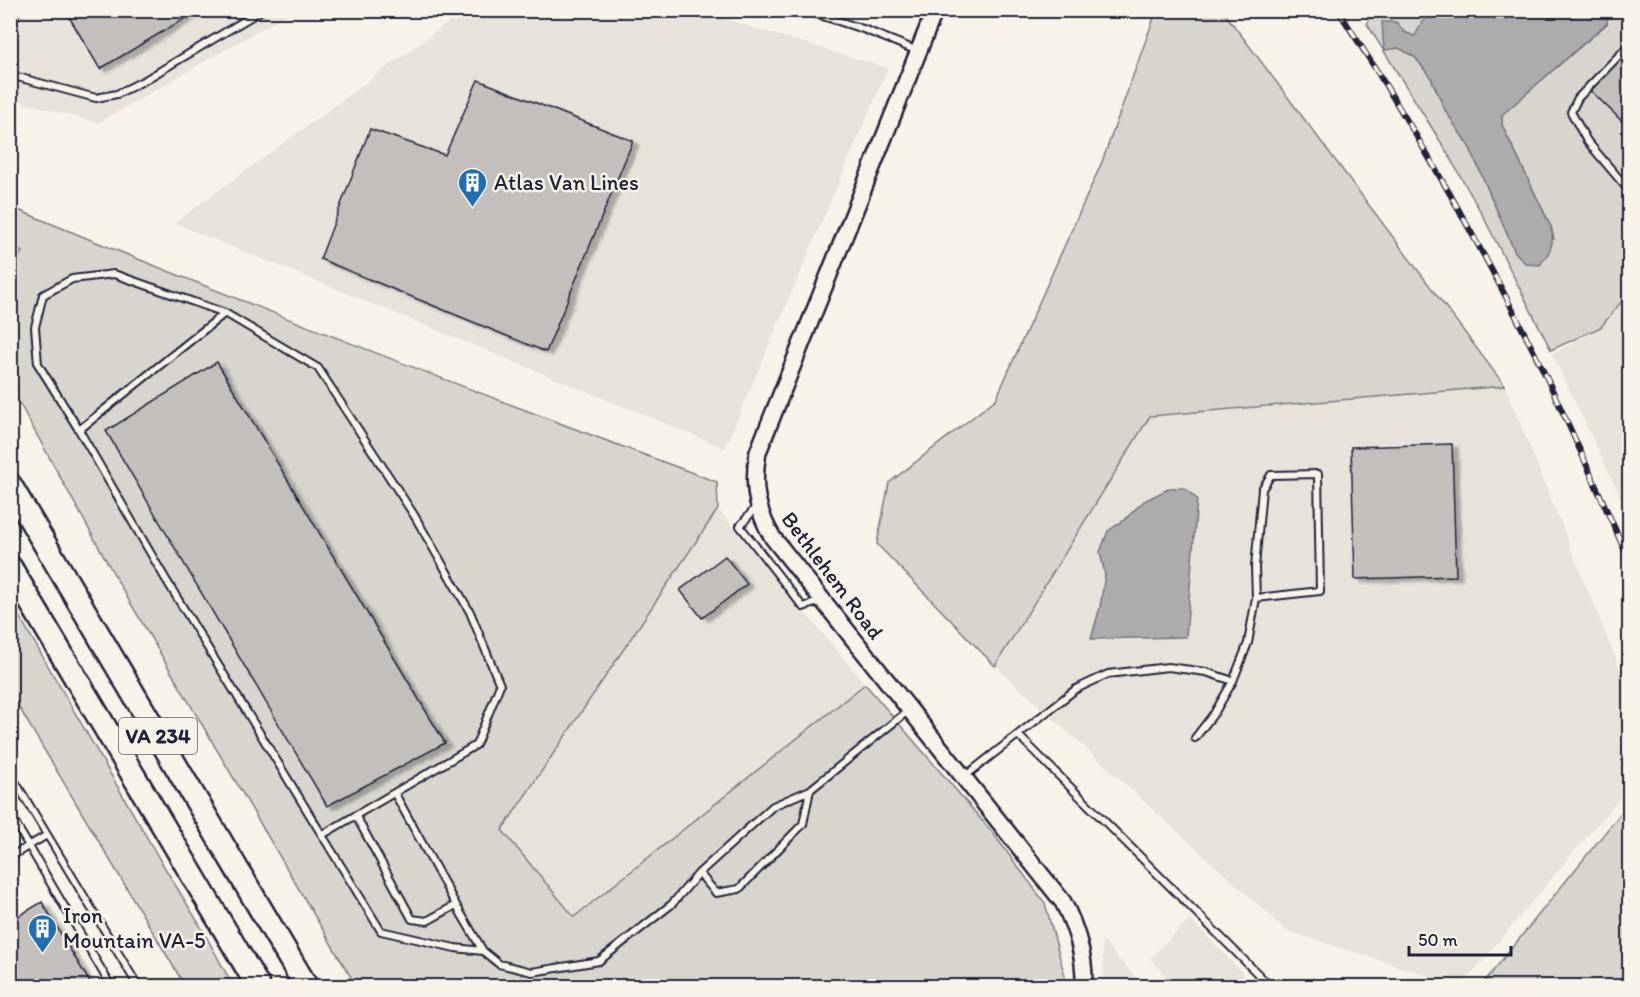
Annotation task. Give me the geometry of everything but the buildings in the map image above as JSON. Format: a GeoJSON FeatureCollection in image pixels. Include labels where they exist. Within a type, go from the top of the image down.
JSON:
{"type":"FeatureCollection","features":[{"type":"Feature","properties":{"kind":"highway","name":"VA 234"},"geometry":{"type":"LineString","coordinates":[[10,485],[306,987]]}},
{"type":"Feature","properties":{"kind":"highway","name":"VA 234"},"geometry":{"type":"LineString","coordinates":[[10,567],[258,987]]}},
{"type":"Feature","properties":{"kind":"street","name":"Bethlehem Road"},"geometry":{"type":"LineString","coordinates":[[935,10],[758,452],[754,488],[758,506],[773,538],[1063,902],[1079,940],[1084,987]]}},
{"type":"Feature","properties":{"kind":"lane"},"geometry":{"type":"LineString","coordinates":[[10,32],[16,10]]}},
{"type":"Feature","properties":{"kind":"lane"},"geometry":{"type":"LineString","coordinates":[[10,75],[96,98],[117,94],[145,80],[262,10]]}},
{"type":"Feature","properties":{"kind":"lane"},"geometry":{"type":"LineString","coordinates":[[804,10],[863,29],[918,51]]}},
{"type":"Feature","properties":{"kind":"lane"},"geometry":{"type":"LineString","coordinates":[[1626,187],[1587,141],[1571,112],[1578,98],[1629,44]]}},
{"type":"Feature","properties":{"kind":"lane"},"geometry":{"type":"LineString","coordinates":[[322,835],[476,745],[500,685],[470,612],[414,515],[318,368],[225,313],[114,274],[72,279],[44,296],[35,327],[38,364],[322,835],[381,931],[455,948],[483,951]]}},
{"type":"Feature","properties":{"kind":"lane"},"geometry":{"type":"LineString","coordinates":[[79,430],[225,313]]}},
{"type":"Feature","properties":{"kind":"lane"},"geometry":{"type":"LineString","coordinates":[[1195,738],[1215,712],[1233,681],[1248,643],[1256,598],[1255,567],[1262,489],[1271,475],[1318,474],[1320,591],[1256,598]]}},
{"type":"Feature","properties":{"kind":"lane"},"geometry":{"type":"LineString","coordinates":[[758,506],[740,526],[803,607],[822,601]]}},
{"type":"Feature","properties":{"kind":"lane"},"geometry":{"type":"LineString","coordinates":[[964,777],[1076,689],[1108,674],[1168,667],[1206,672],[1233,681]]}},
{"type":"Feature","properties":{"kind":"lane"},"geometry":{"type":"LineString","coordinates":[[395,794],[483,951],[499,964],[532,972],[599,961],[672,904],[699,873],[773,806],[810,790],[910,710]]}},
{"type":"Feature","properties":{"kind":"lane"},"geometry":{"type":"LineString","coordinates":[[1018,735],[1270,987]]}},
{"type":"Feature","properties":{"kind":"lane"},"geometry":{"type":"LineString","coordinates":[[10,772],[138,987]]}},
{"type":"Feature","properties":{"kind":"lane"},"geometry":{"type":"LineString","coordinates":[[699,873],[716,893],[739,889],[803,824],[810,790]]}},
{"type":"Feature","properties":{"kind":"lane"},"geometry":{"type":"LineString","coordinates":[[10,814],[111,987]]}},
{"type":"Feature","properties":{"kind":"lane"},"geometry":{"type":"LineString","coordinates":[[356,816],[412,919],[427,921],[456,905]]}},
{"type":"Feature","properties":{"kind":"lane"},"geometry":{"type":"LineString","coordinates":[[10,857],[47,835]]}},
{"type":"Feature","properties":{"kind":"shaded area"},"geometry":{"type":"Polygon","coordinates":[[[1159,10],[1223,11],[1505,386],[1150,416],[995,666],[877,544],[889,483],[996,399],[1102,162],[1156,12],[1159,10]]]}},
{"type":"Feature","properties":{"kind":"shaded area"},"geometry":{"type":"Polygon","coordinates":[[[10,11],[293,11],[98,123],[11,99],[10,11]]]}},
{"type":"Feature","properties":{"kind":"shaded area"},"geometry":{"type":"Polygon","coordinates":[[[464,11],[698,11],[888,68],[725,448],[174,223],[464,11]]]}},
{"type":"Feature","properties":{"kind":"shaded area"},"geometry":{"type":"Polygon","coordinates":[[[1366,11],[1435,11],[1422,22],[1415,37],[1404,32],[1396,22],[1383,32],[1384,50],[1399,48],[1415,57],[1431,78],[1445,110],[1470,148],[1515,252],[1554,239],[1551,227],[1502,125],[1502,114],[1607,24],[1608,11],[1629,11],[1629,292],[1601,327],[1551,350],[1483,216],[1442,144],[1367,24],[1371,17],[1366,11]]]}},
{"type":"Feature","properties":{"kind":"shaded area"},"geometry":{"type":"Polygon","coordinates":[[[1435,11],[1608,11],[1607,23],[1502,115],[1502,125],[1551,227],[1551,248],[1540,265],[1526,264],[1515,252],[1470,148],[1445,110],[1431,78],[1415,57],[1399,48],[1384,50],[1382,22],[1396,22],[1404,32],[1415,36],[1422,22],[1435,11]]]}},
{"type":"Feature","properties":{"kind":"shaded area"},"geometry":{"type":"Polygon","coordinates":[[[11,207],[362,348],[717,482],[718,509],[502,830],[574,917],[865,684],[992,832],[1045,903],[1066,986],[356,986],[121,587],[11,388],[11,269],[22,252],[11,245],[11,207]]]}},
{"type":"Feature","properties":{"kind":"shaded area"},"geometry":{"type":"Polygon","coordinates":[[[1629,292],[1629,515],[1552,354],[1601,327],[1629,292]]]}},
{"type":"Feature","properties":{"kind":"shaded area"},"geometry":{"type":"Polygon","coordinates":[[[1505,386],[1629,691],[1629,787],[1461,986],[1287,931],[995,666],[1150,416],[1505,386]]]}},
{"type":"Feature","properties":{"kind":"shaded area"},"geometry":{"type":"Polygon","coordinates":[[[1170,488],[1185,488],[1197,499],[1186,637],[1091,639],[1100,607],[1105,575],[1100,552],[1108,531],[1144,501],[1170,488]]]}},
{"type":"Feature","properties":{"kind":"shaded area"},"geometry":{"type":"Polygon","coordinates":[[[718,509],[865,684],[574,918],[501,830],[718,509]]]}},
{"type":"Feature","properties":{"kind":"shaded area"},"geometry":{"type":"Polygon","coordinates":[[[10,600],[201,927],[233,986],[185,986],[11,694],[10,600]]]}},
{"type":"Feature","properties":{"kind":"shaded area"},"geometry":{"type":"Polygon","coordinates":[[[1629,803],[1629,986],[1481,986],[1629,803]]]}},
{"type":"Feature","properties":{"kind":"shaded area"},"geometry":{"type":"Polygon","coordinates":[[[1190,919],[1241,971],[1250,986],[1176,986],[1150,958],[1190,919]]]}},
{"type":"Feature","properties":{"kind":"shaded area"},"geometry":{"type":"Polygon","coordinates":[[[1102,940],[1143,986],[1104,986],[1102,940]]]}},
{"type":"Feature","properties":{"kind":"railway"},"geometry":{"type":"LineString","coordinates":[[1338,10],[1392,95],[1515,313],[1573,434],[1630,562]]}},
{"type":"Feature","properties":{"kind":"place","name":"Atlas Van Lines"},"geometry":{"type":"Point","coordinates":[473,208]}},
{"type":"Feature","properties":{"kind":"place","name":"Iron Mountain VA-5"},"geometry":{"type":"Point","coordinates":[42,954]}}]}
